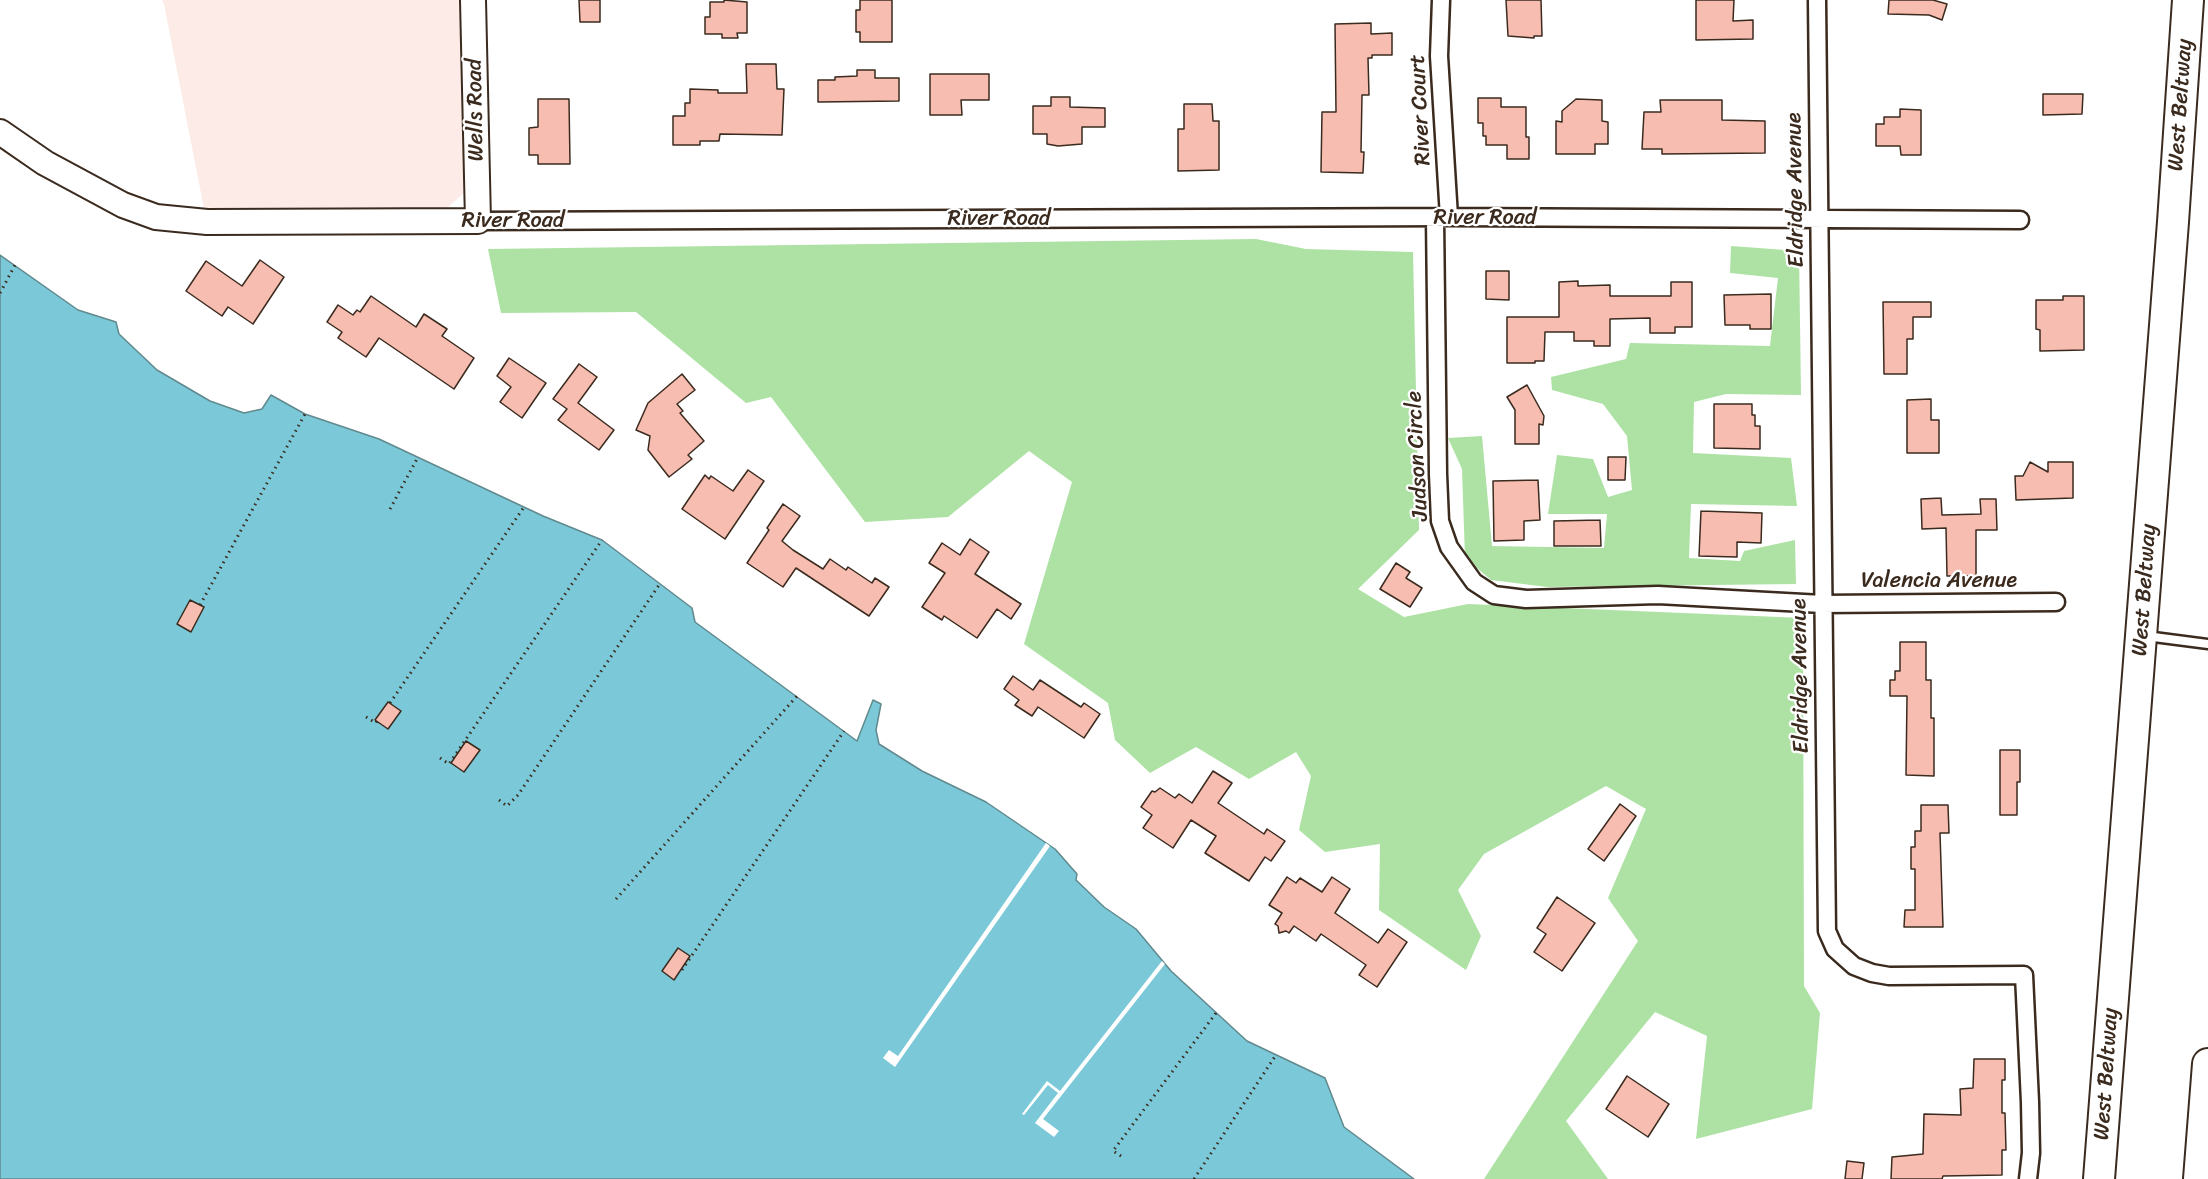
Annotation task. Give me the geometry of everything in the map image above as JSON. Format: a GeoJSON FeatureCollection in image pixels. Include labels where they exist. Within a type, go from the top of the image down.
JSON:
{"type":"FeatureCollection","features":[{"type":"Feature","properties":{"kind":"highway","name":"West Beltway"},"geometry":{"type":"LineString","coordinates":[[2099,1179],[2188,0]]}},
{"type":"Feature","properties":{"kind":"highway"},"geometry":{"type":"LineString","coordinates":[[2199,1179],[2208,1064]]}},
{"type":"Feature","properties":{"kind":"street","name":"Wells Road"},"geometry":{"type":"LineString","coordinates":[[473,0],[478,221]]}},
{"type":"Feature","properties":{"kind":"street","name":"River Court"},"geometry":{"type":"LineString","coordinates":[[1441,0],[1438,56],[1442,218]]}},
{"type":"Feature","properties":{"kind":"street","name":"Eldridge Avenue"},"geometry":{"type":"LineString","coordinates":[[1817,0],[1827,931],[1835,949],[1854,966],[1872,973],[1889,976],[2024,975],[2030,1102],[2031,1153],[2028,1179]]}},
{"type":"Feature","properties":{"kind":"street","name":"River Road"},"geometry":{"type":"LineString","coordinates":[[0,132],[45,163],[123,205],[156,217],[207,222],[1442,218],[2020,220]]}},
{"type":"Feature","properties":{"kind":"street","name":"Judson Circle"},"geometry":{"type":"LineString","coordinates":[[1442,218],[1438,474],[1440,521],[1449,547],[1474,582],[1494,594],[1526,599],[1658,595],[1822,604]]}},
{"type":"Feature","properties":{"kind":"street","name":"Valencia Avenue"},"geometry":{"type":"LineString","coordinates":[[1822,604],[2056,602]]}},
{"type":"Feature","properties":{"kind":"lane"},"geometry":{"type":"LineString","coordinates":[[2141,636],[2208,644]]}},
{"type":"Feature","properties":{"kind":"path"},"geometry":{"type":"LineString","coordinates":[[0,292],[15,265]]}},
{"type":"Feature","properties":{"kind":"path"},"geometry":{"type":"LineString","coordinates":[[200,605],[305,414]]}},
{"type":"Feature","properties":{"kind":"path"},"geometry":{"type":"LineString","coordinates":[[390,509],[418,457]]}},
{"type":"Feature","properties":{"kind":"path"},"geometry":{"type":"LineString","coordinates":[[390,703],[524,507]]}},
{"type":"Feature","properties":{"kind":"path"},"geometry":{"type":"LineString","coordinates":[[440,758],[449,764],[602,540]]}},
{"type":"Feature","properties":{"kind":"path"},"geometry":{"type":"LineString","coordinates":[[499,800],[507,806],[518,795],[659,585]]}},
{"type":"Feature","properties":{"kind":"path"},"geometry":{"type":"LineString","coordinates":[[616,899],[797,696]]}},
{"type":"Feature","properties":{"kind":"path"},"geometry":{"type":"LineString","coordinates":[[366,717],[376,723],[377,721]]}},
{"type":"Feature","properties":{"kind":"path"},"geometry":{"type":"LineString","coordinates":[[682,970],[844,731]]}},
{"type":"Feature","properties":{"kind":"path"},"geometry":{"type":"LineString","coordinates":[[1121,1156],[1113,1151],[1216,1013]]}},
{"type":"Feature","properties":{"kind":"path"},"geometry":{"type":"LineString","coordinates":[[1194,1179],[1276,1055]]}},
{"type":"Feature","properties":{"kind":"shaded area"},"geometry":{"type":"Polygon","coordinates":[[[162,0],[463,0],[463,194],[447,208],[205,214],[162,0]]]}},
{"type":"Feature","properties":{"kind":"green space"},"geometry":{"type":"Polygon","coordinates":[[[1256,239],[1306,249],[1413,252],[1419,530],[1358,589],[1404,617],[1468,604],[1803,618],[1804,986],[1820,1013],[1812,1109],[1696,1139],[1707,1036],[1655,1012],[1566,1121],[1608,1179],[1484,1179],[1638,941],[1608,898],[1646,809],[1606,786],[1484,854],[1458,890],[1481,936],[1466,970],[1379,910],[1380,844],[1325,852],[1299,830],[1311,776],[1296,752],[1249,779],[1196,747],[1150,773],[1115,740],[1108,703],[1024,644],[1072,482],[1029,451],[948,517],[865,522],[771,397],[746,403],[636,312],[501,313],[488,249],[1256,239]]]}},
{"type":"Feature","properties":{"kind":"green space"},"geometry":{"type":"Polygon","coordinates":[[[1731,246],[1799,251],[1801,395],[1726,394],[1694,402],[1693,453],[1791,458],[1797,506],[1691,504],[1689,558],[1740,561],[1744,551],[1795,540],[1796,584],[1547,587],[1491,580],[1465,558],[1462,469],[1448,438],[1482,436],[1492,546],[1604,548],[1607,514],[1548,514],[1557,455],[1593,459],[1608,497],[1632,490],[1627,436],[1603,404],[1552,390],[1551,377],[1626,359],[1630,343],[1770,346],[1778,278],[1730,273],[1731,246]]]}},
{"type":"Feature","properties":{"kind":"water"},"geometry":{"type":"Polygon","coordinates":[[[0,255],[78,310],[116,322],[119,334],[157,370],[210,401],[244,413],[262,409],[271,395],[305,414],[379,439],[543,516],[602,540],[692,608],[695,622],[857,741],[873,700],[881,704],[876,730],[879,744],[922,771],[986,802],[1055,849],[1077,874],[1076,880],[1104,907],[1136,929],[1171,971],[1247,1041],[1325,1078],[1344,1127],[1414,1179],[0,1179],[0,255]]]}},
{"type":"Feature","properties":{"kind":"pier"},"geometry":{"type":"Polygon","coordinates":[[[1046,843],[1050,846],[895,1067],[883,1058],[889,1050],[898,1056],[1046,843]]]}},
{"type":"Feature","properties":{"kind":"pier"},"geometry":{"type":"Polygon","coordinates":[[[1162,961],[1165,964],[1043,1119],[1059,1131],[1054,1137],[1035,1123],[1058,1093],[1048,1085],[1024,1115],[1022,1114],[1047,1081],[1060,1091],[1162,961]]]}},
{"type":"Feature","properties":{"kind":"building"},"geometry":{"type":"Polygon","coordinates":[[[579,0],[600,0],[600,22],[580,22],[579,0]]]}},
{"type":"Feature","properties":{"kind":"building"},"geometry":{"type":"Polygon","coordinates":[[[724,0],[747,2],[747,33],[737,33],[738,38],[722,38],[722,34],[705,34],[705,17],[710,17],[710,2],[724,2],[724,0]]]}},
{"type":"Feature","properties":{"kind":"building"},"geometry":{"type":"Polygon","coordinates":[[[860,0],[892,0],[892,42],[860,42],[860,32],[856,32],[856,10],[860,10],[860,0]]]}},
{"type":"Feature","properties":{"kind":"building"},"geometry":{"type":"Polygon","coordinates":[[[1506,0],[1541,0],[1542,36],[1534,36],[1534,38],[1508,36],[1506,0]]]}},
{"type":"Feature","properties":{"kind":"building"},"geometry":{"type":"Polygon","coordinates":[[[1696,0],[1734,0],[1733,21],[1753,20],[1753,39],[1696,40],[1696,0]]]}},
{"type":"Feature","properties":{"kind":"building"},"geometry":{"type":"Polygon","coordinates":[[[1889,0],[1933,0],[1947,4],[1942,20],[1929,15],[1888,14],[1889,0]]]}},
{"type":"Feature","properties":{"kind":"building"},"geometry":{"type":"Polygon","coordinates":[[[1371,23],[1371,34],[1392,33],[1392,55],[1372,55],[1372,58],[1368,58],[1369,95],[1362,95],[1363,173],[1321,172],[1322,112],[1336,112],[1335,24],[1371,23]]]}},
{"type":"Feature","properties":{"kind":"building"},"geometry":{"type":"Polygon","coordinates":[[[746,64],[776,64],[777,89],[784,89],[782,135],[720,134],[719,141],[700,141],[700,145],[673,145],[673,116],[685,116],[685,103],[690,103],[690,89],[718,90],[718,93],[747,93],[746,64]]]}},
{"type":"Feature","properties":{"kind":"building"},"geometry":{"type":"Polygon","coordinates":[[[857,70],[875,70],[875,78],[899,78],[899,101],[818,102],[818,80],[857,76],[857,70]]]}},
{"type":"Feature","properties":{"kind":"building"},"geometry":{"type":"Polygon","coordinates":[[[930,74],[989,74],[989,100],[961,100],[962,115],[930,115],[930,74]]]}},
{"type":"Feature","properties":{"kind":"building"},"geometry":{"type":"Polygon","coordinates":[[[2043,94],[2083,94],[2082,114],[2043,115],[2043,94]]]}},
{"type":"Feature","properties":{"kind":"building"},"geometry":{"type":"Polygon","coordinates":[[[1051,97],[1070,97],[1070,107],[1105,108],[1105,127],[1082,127],[1082,144],[1058,146],[1047,144],[1047,134],[1033,134],[1033,106],[1051,106],[1051,97]]]}},
{"type":"Feature","properties":{"kind":"building"},"geometry":{"type":"Polygon","coordinates":[[[1478,98],[1501,98],[1501,107],[1526,107],[1529,159],[1507,159],[1507,145],[1486,145],[1483,123],[1478,123],[1478,98]]]}},
{"type":"Feature","properties":{"kind":"building"},"geometry":{"type":"Polygon","coordinates":[[[538,99],[569,99],[570,164],[538,164],[538,155],[529,155],[529,128],[538,127],[538,99]]]}},
{"type":"Feature","properties":{"kind":"building"},"geometry":{"type":"Polygon","coordinates":[[[1576,99],[1602,100],[1602,121],[1608,122],[1608,144],[1595,144],[1595,154],[1556,154],[1556,121],[1562,122],[1562,111],[1576,99]]]}},
{"type":"Feature","properties":{"kind":"building"},"geometry":{"type":"Polygon","coordinates":[[[1660,100],[1722,100],[1722,120],[1765,121],[1765,153],[1662,154],[1662,149],[1642,149],[1644,112],[1661,112],[1660,100]]]}},
{"type":"Feature","properties":{"kind":"building"},"geometry":{"type":"Polygon","coordinates":[[[1184,104],[1212,104],[1213,121],[1219,121],[1219,170],[1178,171],[1178,129],[1184,129],[1184,104]]]}},
{"type":"Feature","properties":{"kind":"building"},"geometry":{"type":"Polygon","coordinates":[[[1900,109],[1921,110],[1921,155],[1901,155],[1900,146],[1876,146],[1876,124],[1884,124],[1884,117],[1900,117],[1900,109]]]}},
{"type":"Feature","properties":{"kind":"building"},"geometry":{"type":"Polygon","coordinates":[[[260,260],[284,277],[253,324],[228,307],[222,316],[186,291],[206,261],[242,286],[260,260]]]}},
{"type":"Feature","properties":{"kind":"building"},"geometry":{"type":"Polygon","coordinates":[[[1486,271],[1509,271],[1509,300],[1486,299],[1486,271]]]}},
{"type":"Feature","properties":{"kind":"building"},"geometry":{"type":"Polygon","coordinates":[[[1578,281],[1578,286],[1610,285],[1610,296],[1671,296],[1671,282],[1692,282],[1692,327],[1675,327],[1675,333],[1650,333],[1650,318],[1610,319],[1610,346],[1594,346],[1594,341],[1574,341],[1574,332],[1545,332],[1544,361],[1507,363],[1507,317],[1559,317],[1559,282],[1578,281]]]}},
{"type":"Feature","properties":{"kind":"building"},"geometry":{"type":"Polygon","coordinates":[[[1771,294],[1771,329],[1750,329],[1750,325],[1725,325],[1724,295],[1771,294]]]}},
{"type":"Feature","properties":{"kind":"building"},"geometry":{"type":"Polygon","coordinates":[[[371,296],[416,327],[424,314],[447,329],[442,336],[474,358],[454,389],[379,338],[366,357],[338,338],[342,332],[327,322],[338,305],[353,315],[357,310],[360,312],[371,296]]]}},
{"type":"Feature","properties":{"kind":"building"},"geometry":{"type":"Polygon","coordinates":[[[2063,296],[2084,296],[2084,350],[2040,351],[2040,330],[2036,329],[2036,300],[2063,300],[2063,296]]]}},
{"type":"Feature","properties":{"kind":"building"},"geometry":{"type":"Polygon","coordinates":[[[1883,302],[1931,302],[1931,317],[1913,317],[1913,339],[1907,339],[1907,374],[1884,374],[1883,302]]]}},
{"type":"Feature","properties":{"kind":"building"},"geometry":{"type":"Polygon","coordinates":[[[509,358],[546,383],[522,418],[500,402],[511,387],[497,376],[509,358]]]}},
{"type":"Feature","properties":{"kind":"building"},"geometry":{"type":"Polygon","coordinates":[[[579,364],[597,377],[578,403],[614,430],[599,450],[558,420],[567,409],[553,399],[579,364]]]}},
{"type":"Feature","properties":{"kind":"building"},"geometry":{"type":"Polygon","coordinates":[[[682,374],[695,390],[677,404],[683,411],[680,413],[704,441],[688,455],[692,459],[669,477],[648,450],[650,436],[636,430],[648,403],[682,374]]]}},
{"type":"Feature","properties":{"kind":"building"},"geometry":{"type":"Polygon","coordinates":[[[1527,385],[1544,416],[1543,425],[1539,424],[1539,444],[1515,444],[1515,410],[1507,397],[1527,385]]]}},
{"type":"Feature","properties":{"kind":"building"},"geometry":{"type":"Polygon","coordinates":[[[1931,399],[1931,420],[1939,420],[1939,453],[1907,453],[1907,400],[1931,399]]]}},
{"type":"Feature","properties":{"kind":"building"},"geometry":{"type":"Polygon","coordinates":[[[1714,404],[1752,404],[1755,426],[1760,426],[1760,449],[1714,448],[1714,404]]]}},
{"type":"Feature","properties":{"kind":"building"},"geometry":{"type":"Polygon","coordinates":[[[1608,457],[1626,457],[1625,480],[1608,480],[1608,457]]]}},
{"type":"Feature","properties":{"kind":"building"},"geometry":{"type":"Polygon","coordinates":[[[2030,462],[2048,472],[2048,462],[2073,462],[2073,498],[2016,500],[2015,476],[2023,476],[2030,462]]]}},
{"type":"Feature","properties":{"kind":"building"},"geometry":{"type":"Polygon","coordinates":[[[748,470],[764,481],[725,539],[682,509],[705,475],[709,479],[711,476],[733,491],[748,470]]]}},
{"type":"Feature","properties":{"kind":"building"},"geometry":{"type":"Polygon","coordinates":[[[1538,480],[1540,520],[1524,521],[1524,540],[1494,541],[1493,481],[1538,480]]]}},
{"type":"Feature","properties":{"kind":"building"},"geometry":{"type":"Polygon","coordinates":[[[1941,498],[1942,515],[1981,514],[1980,499],[1996,499],[1997,530],[1976,530],[1976,576],[1947,576],[1946,528],[1922,529],[1921,499],[1941,498]]]}},
{"type":"Feature","properties":{"kind":"building"},"geometry":{"type":"Polygon","coordinates":[[[783,504],[800,516],[782,541],[793,550],[823,569],[830,559],[846,570],[848,567],[872,583],[875,578],[889,587],[869,616],[796,568],[783,587],[747,563],[783,504]]]}},
{"type":"Feature","properties":{"kind":"building"},"geometry":{"type":"Polygon","coordinates":[[[1701,511],[1762,513],[1761,543],[1737,542],[1737,557],[1699,556],[1701,511]]]}},
{"type":"Feature","properties":{"kind":"building"},"geometry":{"type":"Polygon","coordinates":[[[1600,520],[1601,546],[1554,546],[1554,521],[1600,520]]]}},
{"type":"Feature","properties":{"kind":"building"},"geometry":{"type":"Polygon","coordinates":[[[970,539],[989,552],[975,574],[1021,604],[1011,619],[997,609],[977,638],[944,616],[942,620],[922,607],[945,573],[929,563],[942,543],[960,555],[970,539]]]}},
{"type":"Feature","properties":{"kind":"building"},"geometry":{"type":"Polygon","coordinates":[[[1396,563],[1410,572],[1406,578],[1422,588],[1410,607],[1380,589],[1396,563]]]}},
{"type":"Feature","properties":{"kind":"building"},"geometry":{"type":"Polygon","coordinates":[[[190,600],[204,607],[191,632],[177,624],[190,600]]]}},
{"type":"Feature","properties":{"kind":"building"},"geometry":{"type":"Polygon","coordinates":[[[1900,642],[1926,642],[1926,680],[1931,680],[1931,718],[1934,718],[1934,776],[1906,775],[1907,696],[1890,696],[1890,680],[1895,680],[1895,671],[1900,671],[1900,642]]]}},
{"type":"Feature","properties":{"kind":"building"},"geometry":{"type":"Polygon","coordinates":[[[1013,676],[1033,690],[1040,680],[1081,707],[1084,703],[1100,714],[1084,738],[1038,707],[1032,716],[1015,705],[1019,700],[1004,689],[1013,676]]]}},
{"type":"Feature","properties":{"kind":"building"},"geometry":{"type":"Polygon","coordinates":[[[388,702],[401,711],[388,729],[375,720],[388,702]]]}},
{"type":"Feature","properties":{"kind":"building"},"geometry":{"type":"Polygon","coordinates":[[[466,741],[480,750],[464,772],[451,763],[466,741]]]}},
{"type":"Feature","properties":{"kind":"building"},"geometry":{"type":"Polygon","coordinates":[[[2000,750],[2020,750],[2017,815],[2000,815],[2000,750]]]}},
{"type":"Feature","properties":{"kind":"building"},"geometry":{"type":"Polygon","coordinates":[[[1213,771],[1232,783],[1218,803],[1264,834],[1267,829],[1285,841],[1271,861],[1265,857],[1249,881],[1205,853],[1216,836],[1191,820],[1173,848],[1143,828],[1152,815],[1141,807],[1152,791],[1155,792],[1160,788],[1175,798],[1179,794],[1192,803],[1213,771]]]}},
{"type":"Feature","properties":{"kind":"building"},"geometry":{"type":"Polygon","coordinates":[[[1620,804],[1636,816],[1604,861],[1588,849],[1620,804]]]}},
{"type":"Feature","properties":{"kind":"building"},"geometry":{"type":"Polygon","coordinates":[[[1921,805],[1948,805],[1949,833],[1940,833],[1943,927],[1904,927],[1905,910],[1915,910],[1915,869],[1911,869],[1911,847],[1915,847],[1915,831],[1921,831],[1921,805]]]}},
{"type":"Feature","properties":{"kind":"building"},"geometry":{"type":"Polygon","coordinates":[[[1287,877],[1296,883],[1300,878],[1322,892],[1332,877],[1350,889],[1335,913],[1378,943],[1388,929],[1407,942],[1377,987],[1359,975],[1366,965],[1321,934],[1316,941],[1294,926],[1289,933],[1286,931],[1279,933],[1278,926],[1275,924],[1282,913],[1269,905],[1287,877]]]}},
{"type":"Feature","properties":{"kind":"building"},"geometry":{"type":"Polygon","coordinates":[[[1557,897],[1595,923],[1562,971],[1534,952],[1546,934],[1537,928],[1557,897]]]}},
{"type":"Feature","properties":{"kind":"building"},"geometry":{"type":"Polygon","coordinates":[[[678,948],[690,956],[674,980],[662,971],[678,948]]]}},
{"type":"Feature","properties":{"kind":"building"},"geometry":{"type":"Polygon","coordinates":[[[1974,1059],[2005,1059],[2005,1080],[2002,1080],[2002,1113],[2005,1113],[2006,1150],[2002,1150],[2002,1175],[1943,1176],[1942,1179],[1891,1179],[1892,1157],[1923,1154],[1924,1114],[1961,1115],[1960,1089],[1973,1088],[1974,1059]]]}},
{"type":"Feature","properties":{"kind":"building"},"geometry":{"type":"Polygon","coordinates":[[[1627,1076],[1669,1104],[1648,1137],[1606,1109],[1627,1076]]]}},
{"type":"Feature","properties":{"kind":"building"},"geometry":{"type":"Polygon","coordinates":[[[1847,1161],[1864,1163],[1862,1179],[1845,1179],[1847,1161]]]}}]}
